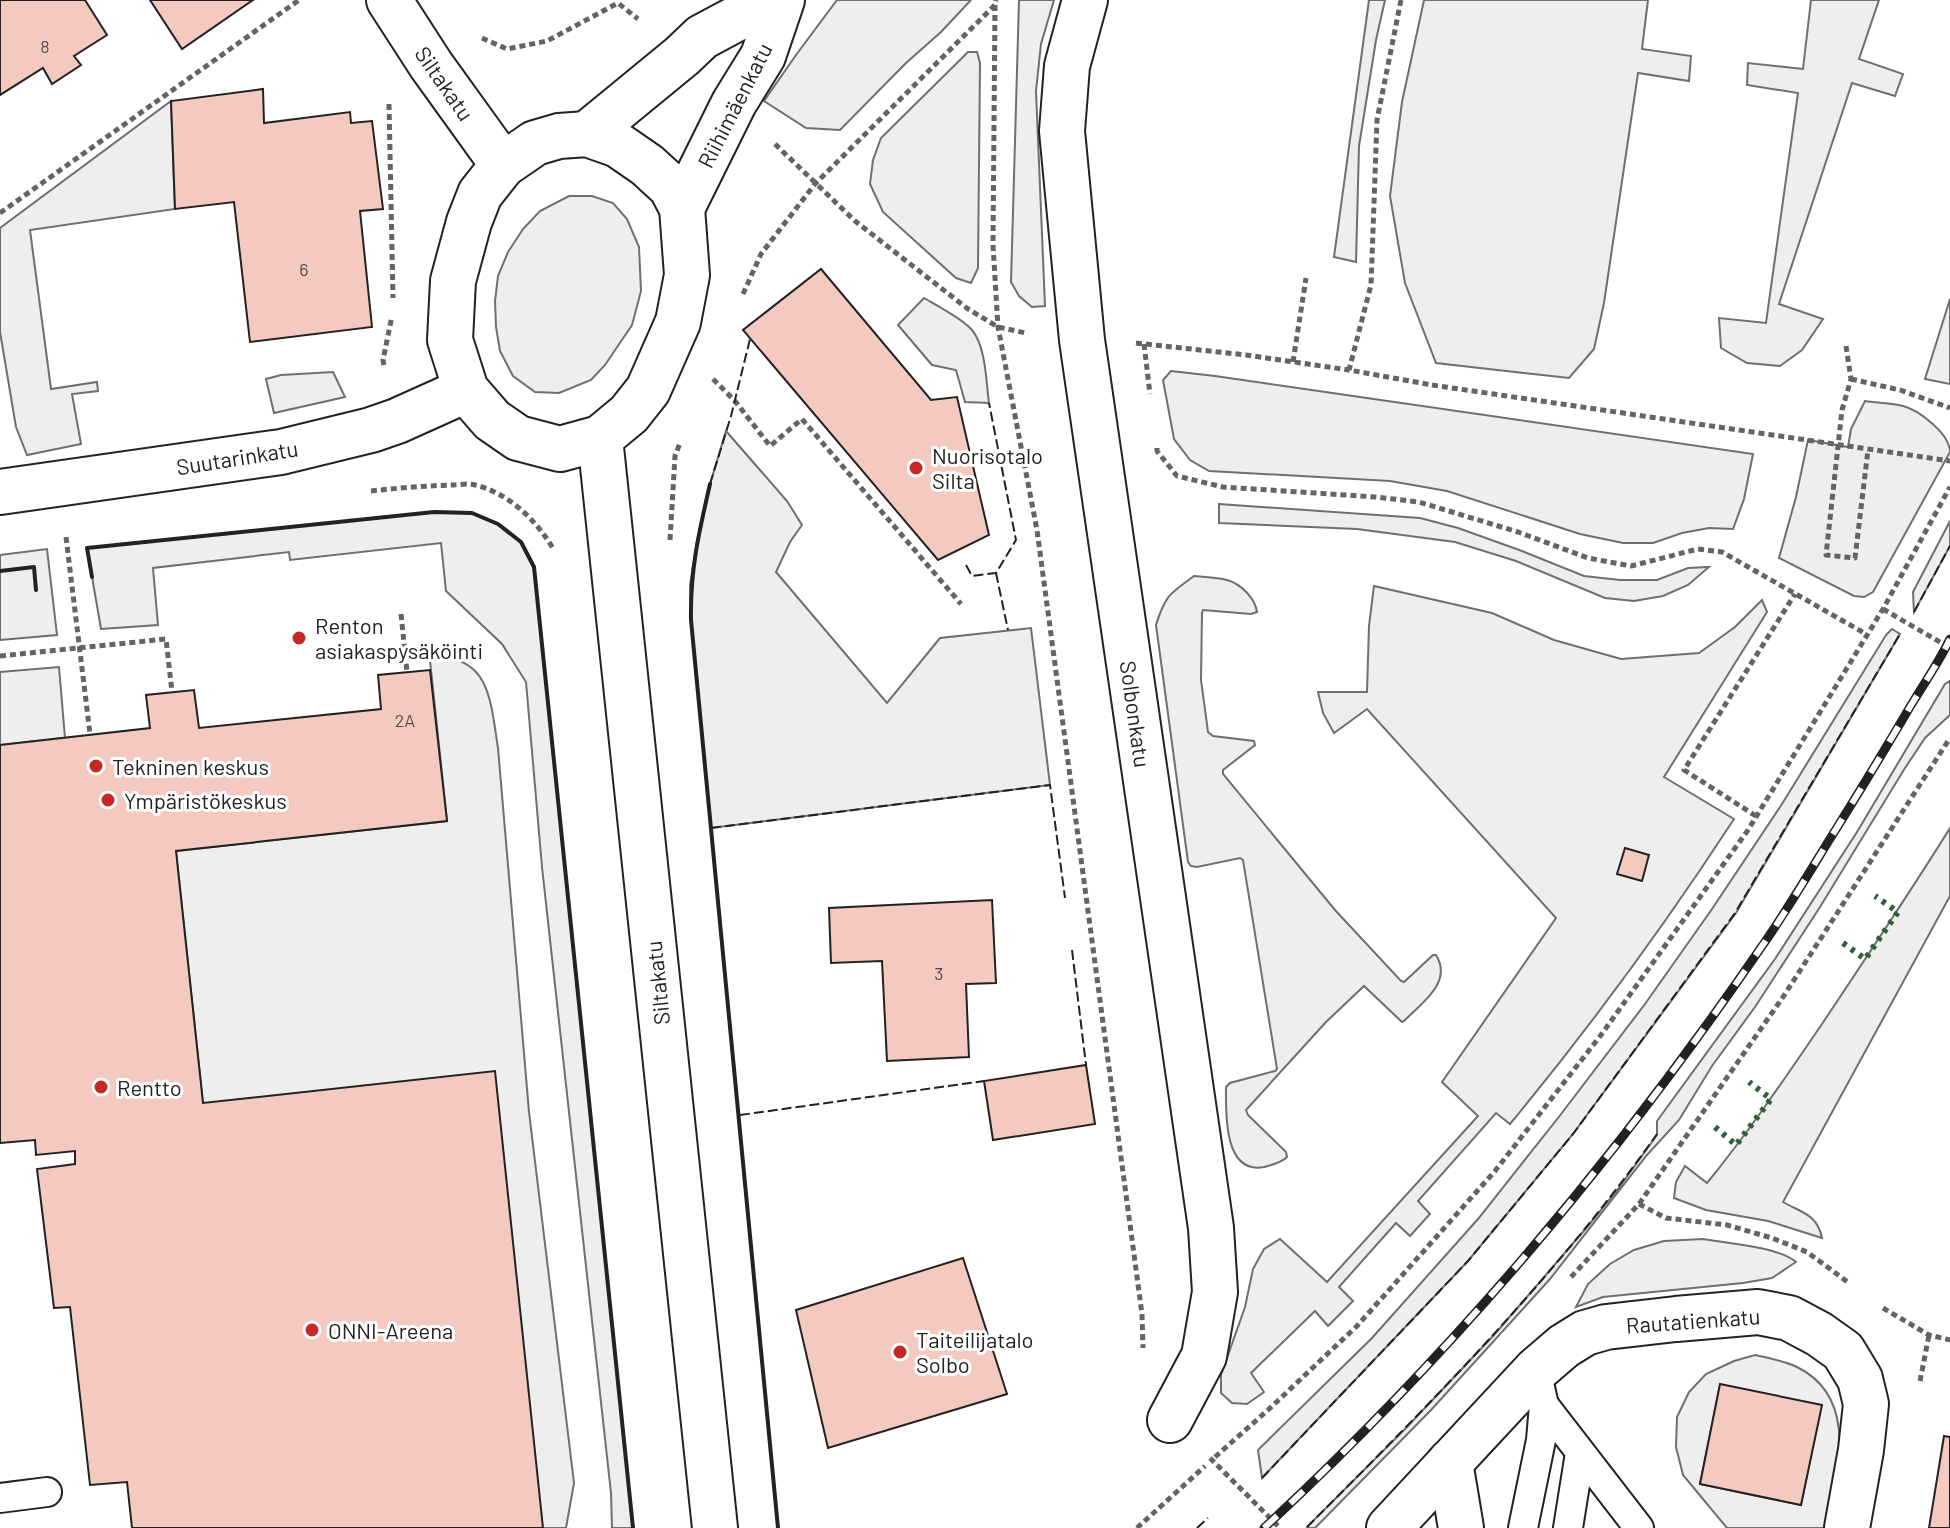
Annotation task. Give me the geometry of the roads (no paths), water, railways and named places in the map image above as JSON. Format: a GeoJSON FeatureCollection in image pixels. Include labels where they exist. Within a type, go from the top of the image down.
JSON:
{"type":"FeatureCollection","features":[{"type":"Feature","properties":{"kind":"street","name":"Siltakatu"},"geometry":{"type":"LineString","coordinates":[[389,0],[503,165]]}},
{"type":"Feature","properties":{"kind":"street","name":"Riihimäenkatu"},"geometry":{"type":"LineString","coordinates":[[587,134],[702,37],[771,0]]}},
{"type":"Feature","properties":{"kind":"street","name":"Riihimäenkatu"},"geometry":{"type":"LineString","coordinates":[[682,208],[734,103],[763,56],[782,0]]}},
{"type":"Feature","properties":{"kind":"street","name":"Solbonkatu"},"geometry":{"type":"LineString","coordinates":[[1085,0],[1067,66],[1062,131],[1082,340],[1211,1228],[1215,1292],[1204,1356],[1170,1420]]}},
{"type":"Feature","properties":{"kind":"street"},"geometry":{"type":"LineString","coordinates":[[587,134],[618,145],[671,187],[682,208],[687,275],[678,322],[648,390],[629,414],[600,438],[560,449],[518,438],[492,420],[466,390],[450,340],[453,281],[480,194],[503,165],[535,143],[559,136],[587,134]]}},
{"type":"Feature","properties":{"kind":"street","name":"Suutarinkatu"},"geometry":{"type":"LineString","coordinates":[[0,492],[281,452],[371,430],[466,390]]}},
{"type":"Feature","properties":{"kind":"street","name":"Siltakatu"},"geometry":{"type":"LineString","coordinates":[[600,438],[715,1528]]}},
{"type":"Feature","properties":{"kind":"street","name":"Rautatienkatu"},"geometry":{"type":"LineString","coordinates":[[1389,1528],[1450,1462],[1540,1387],[1564,1346],[1585,1333],[1606,1327],[1758,1312],[1789,1318],[1843,1351],[1860,1379],[1866,1404],[1847,1528]]}},
{"type":"Feature","properties":{"kind":"street"},"geometry":{"type":"LineString","coordinates":[[1450,1462],[1461,1528]]}},
{"type":"Feature","properties":{"kind":"lane"},"geometry":{"type":"LineString","coordinates":[[1540,1387],[1580,1453],[1639,1528]]}},
{"type":"Feature","properties":{"kind":"lane"},"geometry":{"type":"LineString","coordinates":[[1523,1528],[1541,1440],[1540,1387]]}},
{"type":"Feature","properties":{"kind":"lane"},"geometry":{"type":"LineString","coordinates":[[1568,1528],[1580,1453]]}},
{"type":"Feature","properties":{"kind":"lane"},"geometry":{"type":"LineString","coordinates":[[0,1498],[47,1492]]}},
{"type":"Feature","properties":{"kind":"lane"},"geometry":{"type":"LineString","coordinates":[[1610,1528],[1614,1497]]}},
{"type":"Feature","properties":{"kind":"railway"},"geometry":{"type":"LineString","coordinates":[[1264,1528],[1333,1462],[1465,1324],[1589,1179],[1648,1104],[1778,923],[1950,639]]}},
{"type":"Feature","properties":{"kind":"place","name":"Nuorisotalo Silta"},"geometry":{"type":"Point","coordinates":[916,468]}},
{"type":"Feature","properties":{"kind":"place","name":"Renton asiakaspysäköinti"},"geometry":{"type":"Point","coordinates":[299,638]}},
{"type":"Feature","properties":{"kind":"place","name":"Tekninen keskus"},"geometry":{"type":"Point","coordinates":[96,766]}},
{"type":"Feature","properties":{"kind":"place","name":"Ympäristökeskus"},"geometry":{"type":"Point","coordinates":[108,800]}},
{"type":"Feature","properties":{"kind":"place","name":"Rentto"},"geometry":{"type":"Point","coordinates":[101,1087]}},
{"type":"Feature","properties":{"kind":"place","name":"ONNI-Areena"},"geometry":{"type":"Point","coordinates":[312,1330]}},
{"type":"Feature","properties":{"kind":"place","name":"Taiteilijatalo Solbo"},"geometry":{"type":"Point","coordinates":[900,1352]}}]}
